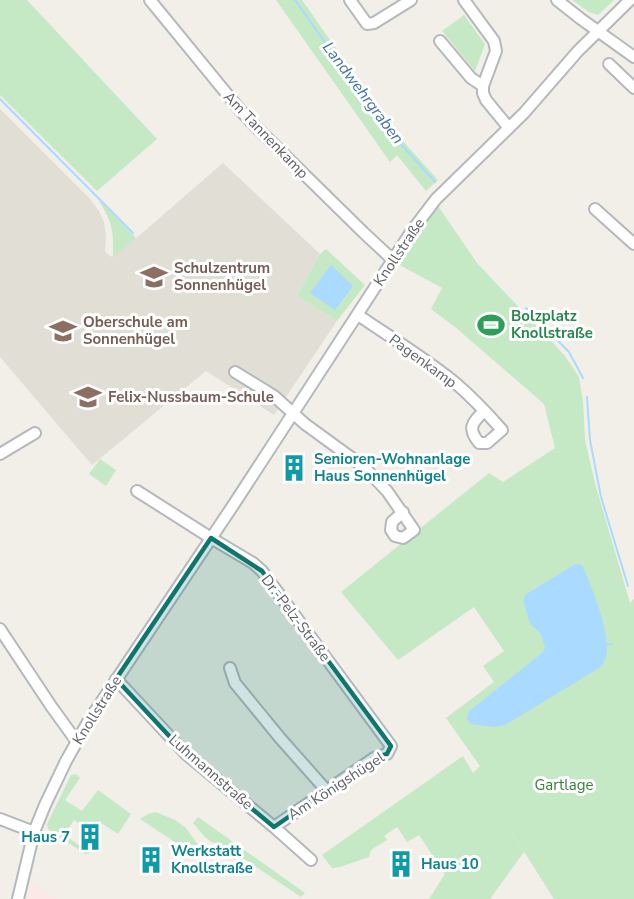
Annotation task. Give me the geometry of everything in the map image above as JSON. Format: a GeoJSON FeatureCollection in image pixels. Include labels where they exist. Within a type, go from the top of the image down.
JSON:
{"type":"FeatureCollection","features":[{"type":"Feature","properties":{"kind":"street","name":"Am Tannenkamp"},"geometry":{"type":"LineString","coordinates":[[150,0],[240,110],[341,212],[393,260]]}},
{"type":"Feature","properties":{"kind":"street"},"geometry":{"type":"LineString","coordinates":[[350,0],[367,24],[374,23],[411,0]]}},
{"type":"Feature","properties":{"kind":"street"},"geometry":{"type":"LineString","coordinates":[[464,0],[494,41],[496,51],[483,86],[483,93],[509,128]]}},
{"type":"Feature","properties":{"kind":"street"},"geometry":{"type":"LineString","coordinates":[[557,0],[634,57]]}},
{"type":"Feature","properties":{"kind":"street","name":"Knollstraße"},"geometry":{"type":"LineString","coordinates":[[18,899],[34,832],[76,742],[393,260],[436,199],[509,128],[597,31],[630,0]]}},
{"type":"Feature","properties":{"kind":"street"},"geometry":{"type":"LineString","coordinates":[[440,41],[471,78],[483,86]]}},
{"type":"Feature","properties":{"kind":"street"},"geometry":{"type":"LineString","coordinates":[[609,64],[634,88]]}},
{"type":"Feature","properties":{"kind":"street"},"geometry":{"type":"LineString","coordinates":[[595,209],[634,244]]}},
{"type":"Feature","properties":{"kind":"street","name":"Pagenkamp"},"geometry":{"type":"LineString","coordinates":[[358,315],[454,382],[484,411]]}},
{"type":"Feature","properties":{"kind":"street"},"geometry":{"type":"LineString","coordinates":[[235,372],[274,396],[305,424],[364,467],[403,512]]}},
{"type":"Feature","properties":{"kind":"street"},"geometry":{"type":"LineString","coordinates":[[0,454],[35,433]]}},
{"type":"Feature","properties":{"kind":"street"},"geometry":{"type":"LineString","coordinates":[[137,491],[211,538]]}},
{"type":"Feature","properties":{"kind":"street","name":"Dr.-Pelz-Straße"},"geometry":{"type":"LineString","coordinates":[[211,538],[253,563],[262,571],[366,714]]}},
{"type":"Feature","properties":{"kind":"street"},"geometry":{"type":"LineString","coordinates":[[0,629],[76,742]]}},
{"type":"Feature","properties":{"kind":"street"},"geometry":{"type":"LineString","coordinates":[[230,668],[235,683],[242,692],[327,791]]}},
{"type":"Feature","properties":{"kind":"street","name":"Luhmannstraße"},"geometry":{"type":"LineString","coordinates":[[116,679],[186,754],[311,860]]}},
{"type":"Feature","properties":{"kind":"street","name":"Am Königshügel"},"geometry":{"type":"LineString","coordinates":[[274,827],[374,758],[387,754],[391,746],[366,714]]}},
{"type":"Feature","properties":{"kind":"street"},"geometry":{"type":"LineString","coordinates":[[0,819],[34,832]]}},
{"type":"Feature","properties":{"kind":"highlighted area"},"geometry":{"type":"Polygon","coordinates":[[[211,538],[262,571],[391,746],[387,754],[374,758],[274,827],[186,754],[116,679],[211,538]]]}},
{"type":"Feature","properties":{"kind":"shaded area","name":"Schulzentrum Sonnenhügel"},"geometry":{"type":"Polygon","coordinates":[[[0,109],[90,199],[104,222],[105,252],[112,257],[223,163],[320,254],[297,296],[337,321],[274,415],[206,371],[92,465],[0,357],[0,109]]]}},
{"type":"Feature","properties":{"kind":"shaded area"},"geometry":{"type":"Polygon","coordinates":[[[31,881],[56,899],[27,899],[31,881]]]}},
{"type":"Feature","properties":{"kind":"green space"},"geometry":{"type":"Polygon","coordinates":[[[0,0],[27,0],[157,139],[97,191],[0,95],[0,0]]]}},
{"type":"Feature","properties":{"kind":"green space"},"geometry":{"type":"Polygon","coordinates":[[[276,0],[302,0],[393,130],[438,180],[426,191],[397,155],[390,162],[276,0]]]}},
{"type":"Feature","properties":{"kind":"green space"},"geometry":{"type":"Polygon","coordinates":[[[572,0],[614,0],[598,15],[589,12],[572,0]]]}},
{"type":"Feature","properties":{"kind":"green space"},"geometry":{"type":"Polygon","coordinates":[[[464,15],[485,44],[475,71],[442,31],[464,15]]]}},
{"type":"Feature","properties":{"kind":"green space"},"geometry":{"type":"Polygon","coordinates":[[[98,199],[136,238],[113,257],[111,227],[98,199]]]}},
{"type":"Feature","properties":{"kind":"green space","name":"Gartlage"},"geometry":{"type":"Polygon","coordinates":[[[438,206],[477,263],[565,356],[579,377],[585,440],[596,487],[630,603],[634,599],[634,899],[554,899],[494,804],[524,852],[490,899],[429,899],[445,874],[419,835],[407,842],[397,827],[384,836],[387,840],[371,850],[369,857],[332,868],[322,855],[463,756],[473,773],[480,766],[446,718],[494,682],[483,666],[504,651],[474,607],[398,660],[341,592],[489,473],[503,482],[555,448],[544,404],[431,309],[442,288],[396,263],[438,206]]]}},
{"type":"Feature","properties":{"kind":"green space"},"geometry":{"type":"Polygon","coordinates":[[[326,249],[365,285],[337,321],[297,296],[320,254],[326,249]]]}},
{"type":"Feature","properties":{"kind":"green space"},"geometry":{"type":"Polygon","coordinates":[[[100,459],[116,470],[106,486],[89,474],[100,459]]]}},
{"type":"Feature","properties":{"kind":"green space"},"geometry":{"type":"Polygon","coordinates":[[[76,774],[80,778],[65,800],[82,811],[98,790],[131,814],[118,834],[98,821],[91,831],[74,820],[64,835],[91,853],[85,854],[48,829],[47,824],[71,775],[76,774]]]}},
{"type":"Feature","properties":{"kind":"green space"},"geometry":{"type":"Polygon","coordinates":[[[156,812],[175,820],[186,828],[198,845],[211,854],[205,862],[140,819],[156,812]]]}},
{"type":"Feature","properties":{"kind":"green space"},"geometry":{"type":"Polygon","coordinates":[[[198,817],[305,893],[301,897],[240,856],[210,841],[193,823],[198,817]]]}},
{"type":"Feature","properties":{"kind":"water"},"geometry":{"type":"Polygon","coordinates":[[[331,265],[353,286],[335,310],[310,293],[331,265]]]}},
{"type":"Feature","properties":{"kind":"water"},"geometry":{"type":"Polygon","coordinates":[[[578,564],[584,569],[601,614],[607,651],[604,662],[599,668],[505,725],[495,727],[471,724],[467,719],[468,713],[542,653],[545,648],[541,634],[530,624],[524,597],[578,564]]]}},
{"type":"Feature","properties":{"kind":"waterway","name":"Landwehrgraben"},"geometry":{"type":"LineString","coordinates":[[295,0],[383,124],[435,182]]}},
{"type":"Feature","properties":{"kind":"waterway"},"geometry":{"type":"LineString","coordinates":[[0,99],[133,233]]}},
{"type":"Feature","properties":{"kind":"waterway","name":"Landwehrgraben"},"geometry":{"type":"LineString","coordinates":[[526,308],[569,352],[583,378]]}},
{"type":"Feature","properties":{"kind":"waterway","name":"Landwehrgraben"},"geometry":{"type":"LineString","coordinates":[[587,397],[590,440],[601,497],[628,586]]}},
{"type":"Feature","properties":{"kind":"waterway"},"geometry":{"type":"LineString","coordinates":[[605,645],[612,644]]}},
{"type":"Feature","properties":{"kind":"place","name":"Schulzentrum Sonnenhügel"},"geometry":{"type":"Point","coordinates":[154,277]}},
{"type":"Feature","properties":{"kind":"place","name":"Bolzplatz Knollstraße"},"geometry":{"type":"Point","coordinates":[491,325]}},
{"type":"Feature","properties":{"kind":"place","name":"Oberschule am Sonnenhügel"},"geometry":{"type":"Point","coordinates":[63,331]}},
{"type":"Feature","properties":{"kind":"place","name":"Felix-Nussbaum-Schule"},"geometry":{"type":"Point","coordinates":[88,397]}},
{"type":"Feature","properties":{"kind":"place","name":"Senioren-Wohnanlage Haus Sonnenhügel"},"geometry":{"type":"Point","coordinates":[294,468]}},
{"type":"Feature","properties":{"kind":"place","name":"Haus 7"},"geometry":{"type":"Point","coordinates":[90,837]}},
{"type":"Feature","properties":{"kind":"place","name":"Werkstatt Knollstraße"},"geometry":{"type":"Point","coordinates":[151,860]}},
{"type":"Feature","properties":{"kind":"place","name":"Haus 10"},"geometry":{"type":"Point","coordinates":[401,864]}}]}
